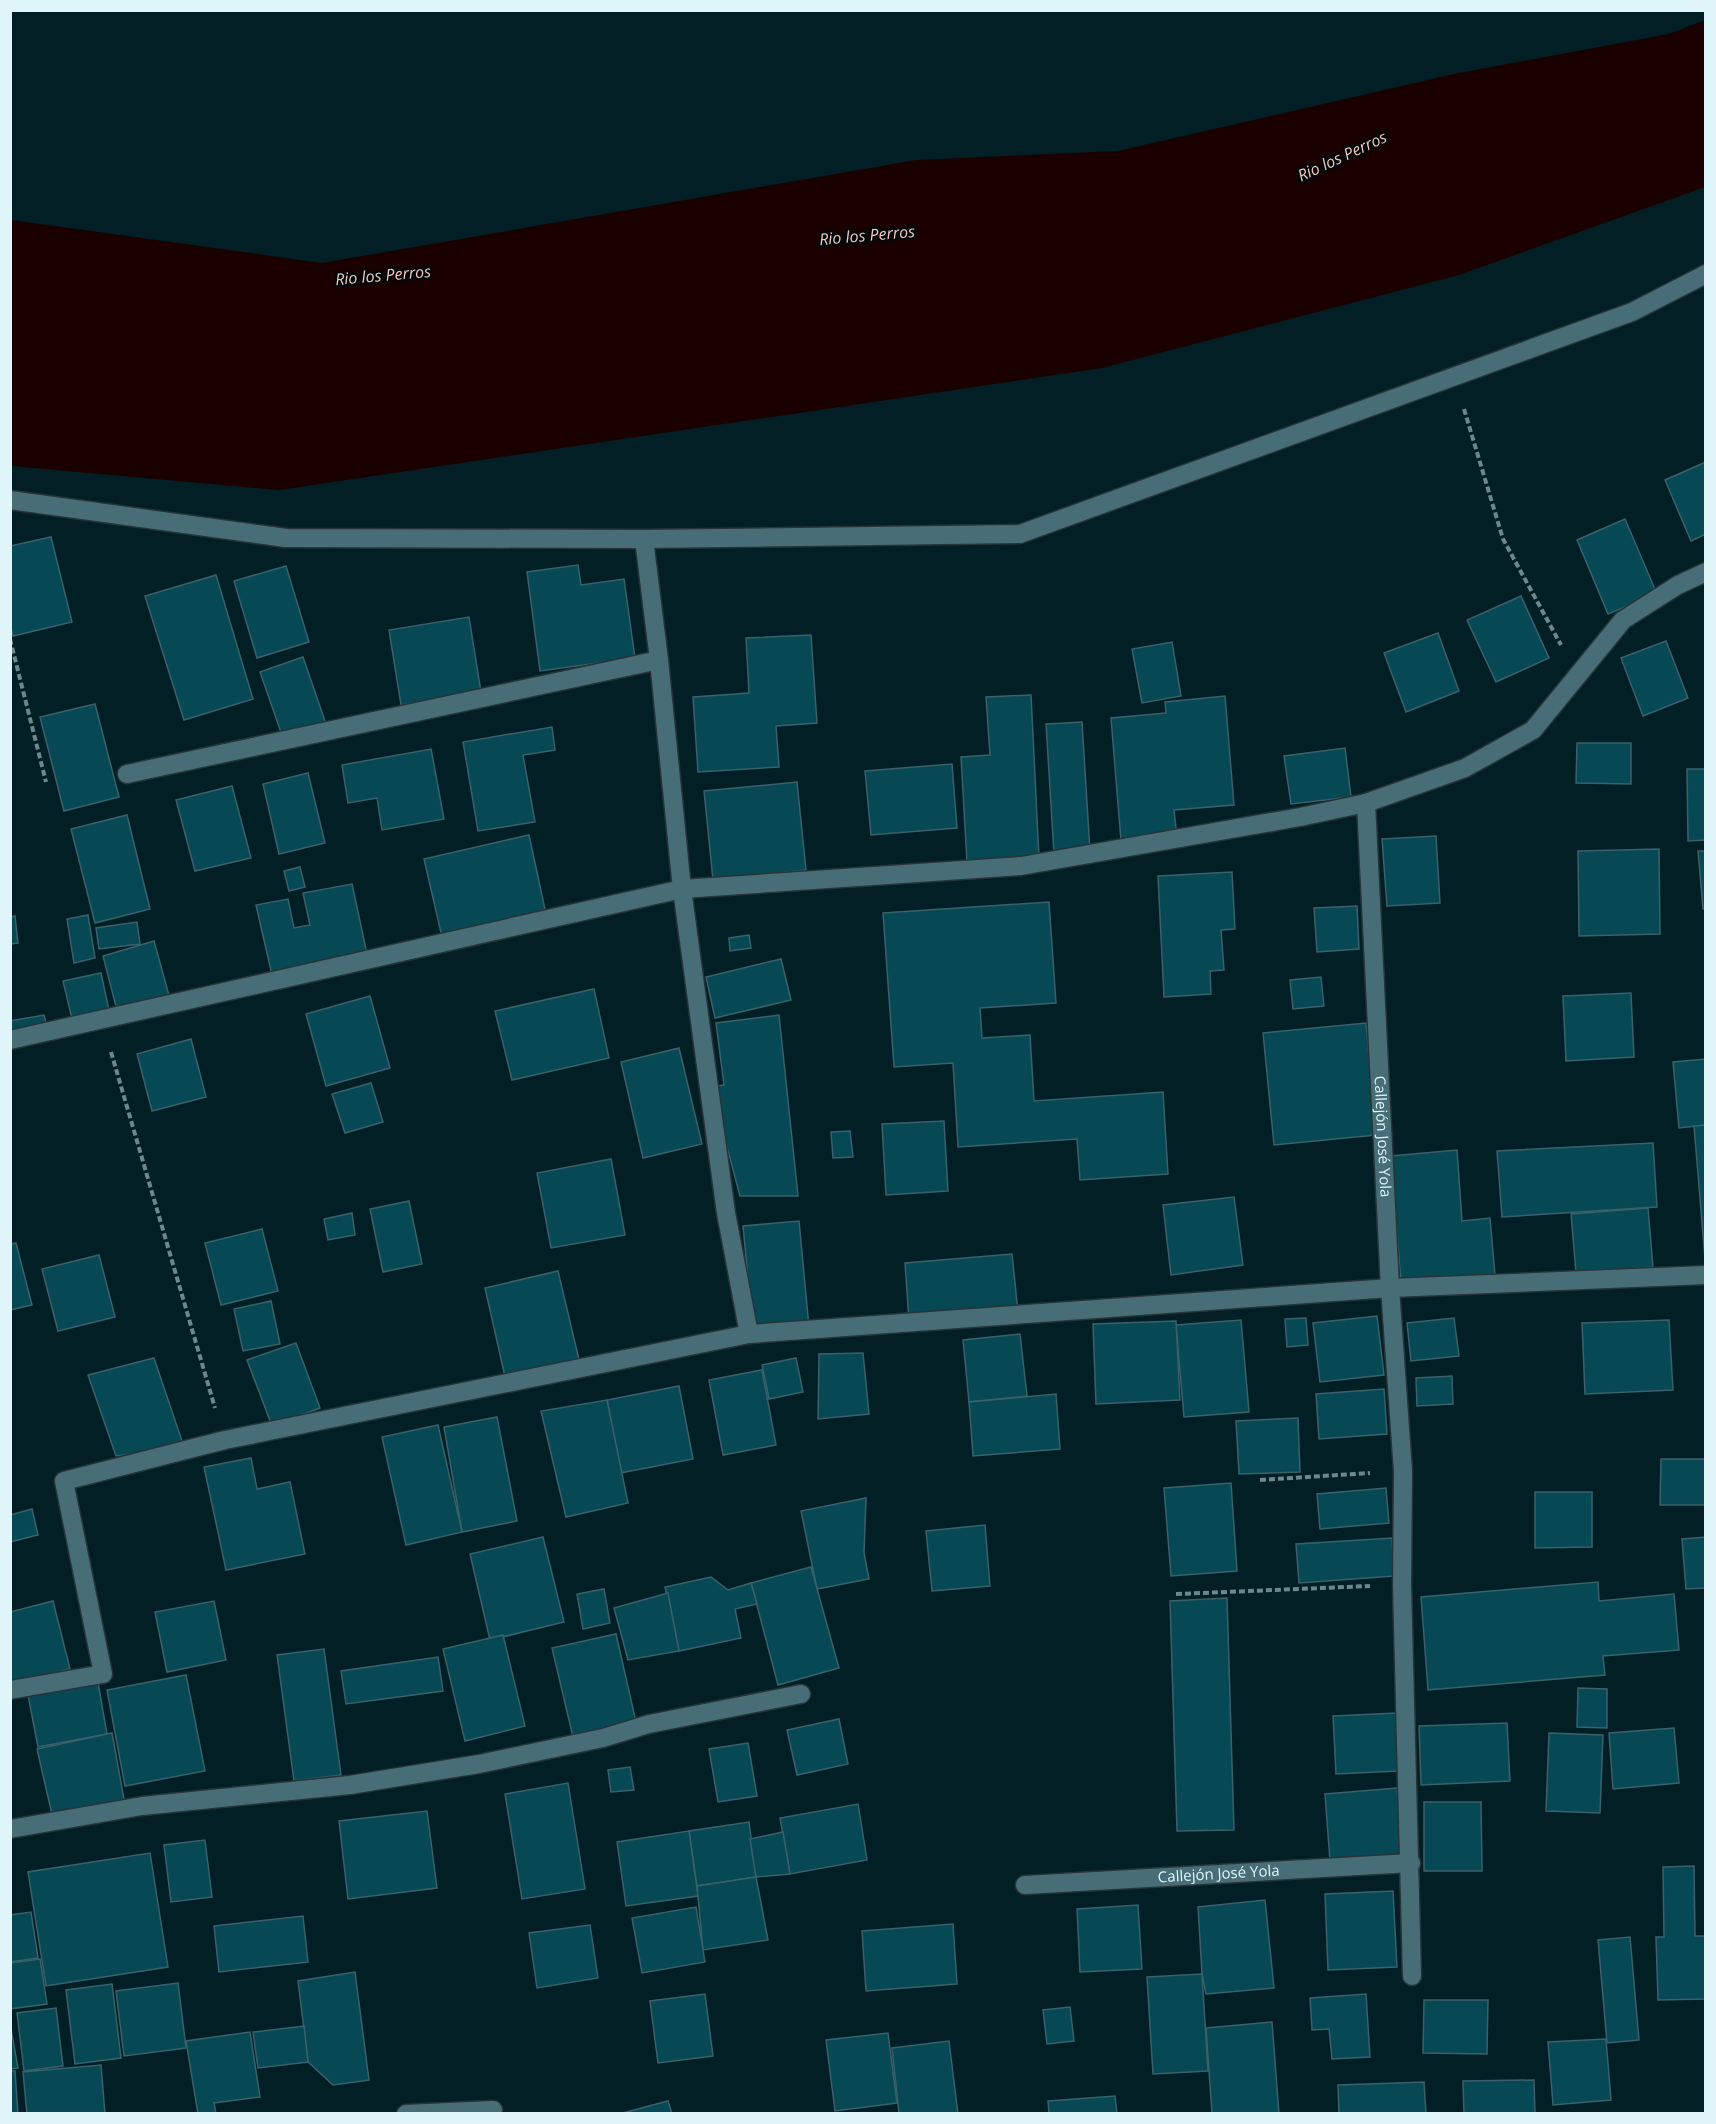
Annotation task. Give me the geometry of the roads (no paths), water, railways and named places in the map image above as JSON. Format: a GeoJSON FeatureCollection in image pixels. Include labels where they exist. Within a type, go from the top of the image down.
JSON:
{"type":"FeatureCollection","features":[{"type":"Feature","properties":{"kind":"street"},"geometry":{"type":"LineString","coordinates":[[10,500],[286,538],[644,539],[1020,534],[1632,312],[1706,274]]}},
{"type":"Feature","properties":{"kind":"street"},"geometry":{"type":"LineString","coordinates":[[644,539],[659,660],[682,889],[726,1213],[749,1334]]}},
{"type":"Feature","properties":{"kind":"street"},"geometry":{"type":"LineString","coordinates":[[10,1040],[682,889],[1021,866],[1300,817],[1366,803],[1465,768],[1533,730],[1623,620],[1678,585],[1706,572]]}},
{"type":"Feature","properties":{"kind":"street"},"geometry":{"type":"LineString","coordinates":[[127,774],[659,660]]}},
{"type":"Feature","properties":{"kind":"street","name":"Callejón José Yola"},"geometry":{"type":"LineString","coordinates":[[1366,803],[1390,1288],[1403,1471],[1402,1585],[1411,1863],[1412,1976]]}},
{"type":"Feature","properties":{"kind":"street"},"geometry":{"type":"LineString","coordinates":[[10,1690],[103,1674],[64,1481],[225,1440],[749,1334],[1390,1288],[1706,1275]]}},
{"type":"Feature","properties":{"kind":"street"},"geometry":{"type":"LineString","coordinates":[[10,1829],[142,1806],[350,1785],[479,1764],[603,1738],[649,1724],[801,1694]]}},
{"type":"Feature","properties":{"kind":"street","name":"Callejón José Yola"},"geometry":{"type":"LineString","coordinates":[[1025,1885],[1411,1863]]}},
{"type":"Feature","properties":{"kind":"street"},"geometry":{"type":"LineString","coordinates":[[406,2114],[493,2110]]}},
{"type":"Feature","properties":{"kind":"water","name":"Rio los Perros"},"geometry":{"type":"Polygon","coordinates":[[[1705,20],[1705,187],[1459,275],[1102,368],[279,490],[11,466],[11,220],[322,263],[916,160],[1118,151],[1454,74],[1669,34],[1705,20]]]}}]}
